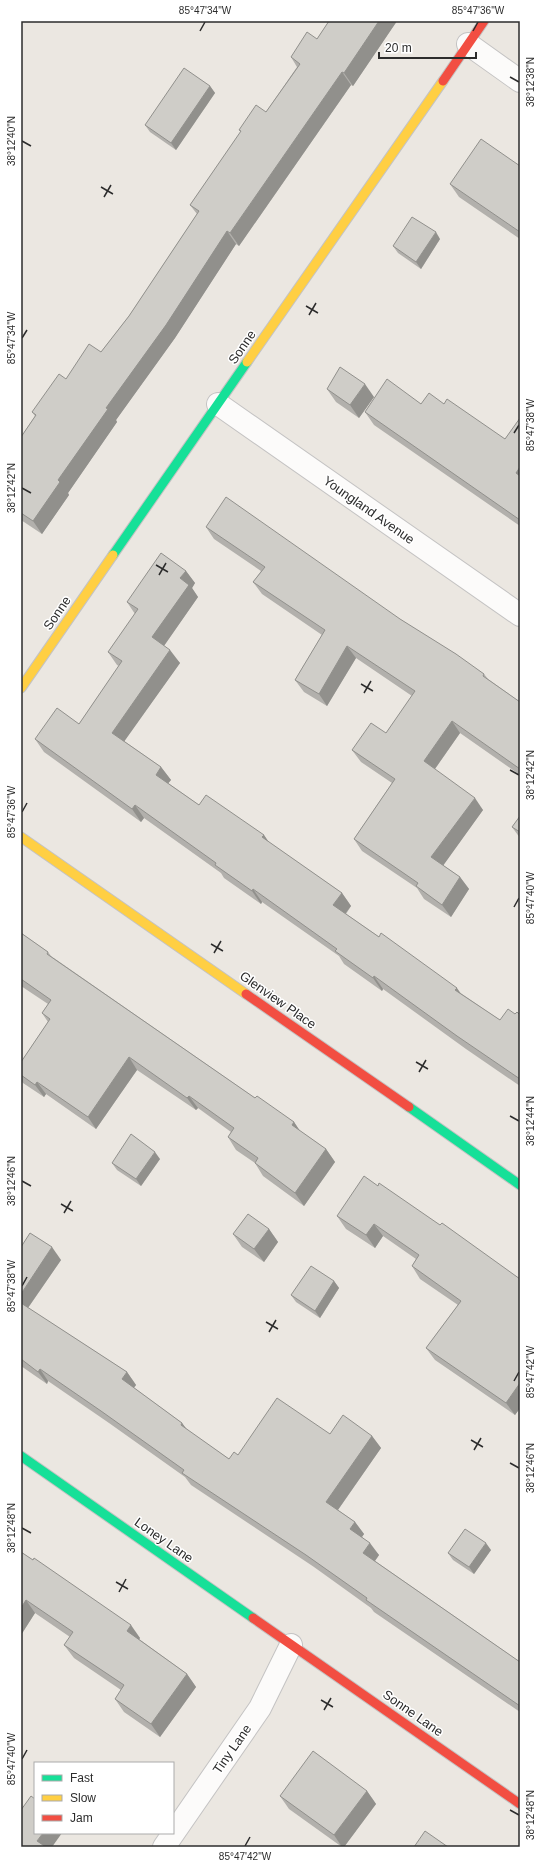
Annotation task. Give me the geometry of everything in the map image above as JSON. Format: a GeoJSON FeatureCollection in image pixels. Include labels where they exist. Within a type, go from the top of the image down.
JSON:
{"type":"FeatureCollection","features":[{"type":"Feature","properties":{"kind":"street","name":"Sonne"},"geometry":{"type":"LineString","coordinates":[[21,688],[484,21]]}},
{"type":"Feature","properties":{"kind":"street"},"geometry":{"type":"LineString","coordinates":[[468,44],[520,81]]}},
{"type":"Feature","properties":{"kind":"street","name":"Youngland Avenue"},"geometry":{"type":"LineString","coordinates":[[218,404],[520,615]]}},
{"type":"Feature","properties":{"kind":"street","name":"Glenview Place"},"geometry":{"type":"LineString","coordinates":[[21,837],[520,1185]]}},
{"type":"Feature","properties":{"kind":"street","name":"Loney Lane"},"geometry":{"type":"LineString","coordinates":[[21,1456],[291,1645]]}},
{"type":"Feature","properties":{"kind":"street","name":"Sonne Lane"},"geometry":{"type":"LineString","coordinates":[[291,1645],[520,1804]]}},
{"type":"Feature","properties":{"kind":"street","name":"Tiny Lane"},"geometry":{"type":"LineString","coordinates":[[174,1833],[260,1708],[291,1645]]}},
{"type":"Feature","properties":{"kind":"street","name":"Tiny Lane"},"geometry":{"type":"LineString","coordinates":[[164,1847],[173,1834]]}},
{"type":"Feature","properties":{"kind":"building"},"geometry":{"type":"Polygon","coordinates":[[[329,21],[379,21],[344,73],[342,72],[230,233],[227,231],[166,325],[106,408],[108,409],[58,480],[60,482],[33,521],[21,513],[21,437],[36,415],[32,412],[59,374],[66,379],[89,344],[101,352],[129,316],[199,211],[190,205],[241,131],[239,130],[256,105],[266,112],[300,64],[291,57],[307,32],[317,39],[329,21]]]}},
{"type":"Feature","properties":{"kind":"building"},"geometry":{"type":"Polygon","coordinates":[[[184,68],[210,86],[171,143],[145,125],[184,68]]]}},
{"type":"Feature","properties":{"kind":"building"},"geometry":{"type":"Polygon","coordinates":[[[481,139],[520,166],[520,232],[450,184],[481,139]]]}},
{"type":"Feature","properties":{"kind":"building"},"geometry":{"type":"Polygon","coordinates":[[[412,217],[436,232],[416,262],[393,246],[412,217]]]}},
{"type":"Feature","properties":{"kind":"building"},"geometry":{"type":"Polygon","coordinates":[[[340,367],[365,384],[350,405],[327,389],[340,367]]]}},
{"type":"Feature","properties":{"kind":"building"},"geometry":{"type":"Polygon","coordinates":[[[387,379],[421,404],[429,393],[444,404],[447,399],[505,439],[520,418],[520,467],[516,473],[520,476],[520,520],[365,412],[387,379]]]}},
{"type":"Feature","properties":{"kind":"building"},"geometry":{"type":"Polygon","coordinates":[[[226,497],[400,619],[456,654],[484,674],[483,676],[520,702],[520,769],[452,721],[424,761],[475,798],[431,857],[460,877],[442,905],[416,886],[418,883],[354,839],[395,779],[352,750],[371,723],[386,733],[415,691],[347,646],[319,694],[295,680],[325,630],[253,582],[265,567],[206,527],[226,497]]]}},
{"type":"Feature","properties":{"kind":"building"},"geometry":{"type":"Polygon","coordinates":[[[161,553],[186,571],[180,578],[189,585],[152,637],[170,650],[112,733],[161,767],[156,775],[199,805],[206,795],[264,835],[262,837],[342,893],[333,905],[379,937],[381,933],[457,988],[455,990],[500,1020],[508,1009],[515,1014],[517,1012],[520,1015],[520,1079],[374,976],[373,978],[335,951],[337,949],[253,889],[252,891],[215,865],[216,863],[135,805],[132,809],[35,739],[57,708],[79,724],[122,661],[108,652],[138,609],[127,602],[161,553]]]}},
{"type":"Feature","properties":{"kind":"building"},"geometry":{"type":"Polygon","coordinates":[[[520,816],[520,832],[512,827],[520,816]]]}},
{"type":"Feature","properties":{"kind":"building"},"geometry":{"type":"Polygon","coordinates":[[[21,933],[48,952],[47,954],[255,1098],[257,1096],[294,1122],[292,1125],[326,1149],[295,1193],[255,1163],[258,1158],[228,1137],[234,1128],[189,1096],[187,1098],[129,1057],[88,1117],[37,1082],[35,1085],[21,1075],[21,1062],[50,1019],[42,1013],[51,1000],[21,979],[21,933]]]}},
{"type":"Feature","properties":{"kind":"building"},"geometry":{"type":"Polygon","coordinates":[[[131,1134],[155,1152],[136,1179],[112,1163],[131,1134]]]}},
{"type":"Feature","properties":{"kind":"building"},"geometry":{"type":"Polygon","coordinates":[[[364,1176],[378,1186],[379,1183],[440,1225],[442,1223],[520,1279],[520,1383],[506,1403],[426,1348],[461,1301],[412,1266],[419,1255],[374,1224],[366,1235],[337,1216],[364,1176]]]}},
{"type":"Feature","properties":{"kind":"building"},"geometry":{"type":"Polygon","coordinates":[[[248,1214],[269,1229],[254,1249],[233,1234],[248,1214]]]}},
{"type":"Feature","properties":{"kind":"building"},"geometry":{"type":"Polygon","coordinates":[[[30,1233],[52,1247],[21,1294],[21,1247],[30,1233]]]}},
{"type":"Feature","properties":{"kind":"building"},"geometry":{"type":"Polygon","coordinates":[[[311,1266],[334,1281],[315,1311],[291,1295],[311,1266]]]}},
{"type":"Feature","properties":{"kind":"building"},"geometry":{"type":"Polygon","coordinates":[[[21,1303],[127,1372],[122,1379],[182,1423],[181,1425],[229,1459],[234,1452],[238,1455],[277,1398],[330,1434],[343,1415],[372,1436],[326,1502],[355,1522],[350,1529],[370,1543],[363,1553],[520,1662],[520,1706],[366,1600],[367,1598],[306,1555],[182,1473],[184,1470],[101,1411],[40,1369],[38,1372],[21,1359],[21,1303]]]}},
{"type":"Feature","properties":{"kind":"building"},"geometry":{"type":"Polygon","coordinates":[[[465,1529],[486,1543],[469,1567],[448,1553],[465,1529]]]}},
{"type":"Feature","properties":{"kind":"building"},"geometry":{"type":"Polygon","coordinates":[[[21,1552],[33,1560],[34,1558],[131,1625],[127,1631],[187,1674],[151,1724],[115,1699],[124,1685],[64,1645],[73,1632],[26,1600],[21,1608],[21,1552]]]}},
{"type":"Feature","properties":{"kind":"building"},"geometry":{"type":"Polygon","coordinates":[[[313,1751],[367,1791],[334,1835],[280,1796],[313,1751]]]}},
{"type":"Feature","properties":{"kind":"building"},"geometry":{"type":"Polygon","coordinates":[[[31,1796],[34,1798],[34,1834],[42,1834],[37,1841],[46,1847],[21,1847],[21,1810],[31,1796]]]}},
{"type":"Feature","properties":{"kind":"building"},"geometry":{"type":"Polygon","coordinates":[[[425,1831],[448,1847],[414,1847],[425,1831]]]}},
{"type":"Feature","properties":{"kind":"traffic: fast"},"geometry":{"type":"LineString","coordinates":[[113,555],[247,362]]}},
{"type":"Feature","properties":{"kind":"traffic: fast"},"geometry":{"type":"LineString","coordinates":[[409,1107],[520,1185]]}},
{"type":"Feature","properties":{"kind":"traffic: fast"},"geometry":{"type":"LineString","coordinates":[[21,1456],[253,1618]]}},
{"type":"Feature","properties":{"kind":"traffic: slow"},"geometry":{"type":"LineString","coordinates":[[247,362],[443,81]]}},
{"type":"Feature","properties":{"kind":"traffic: slow"},"geometry":{"type":"LineString","coordinates":[[21,688],[113,555]]}},
{"type":"Feature","properties":{"kind":"traffic: slow"},"geometry":{"type":"LineString","coordinates":[[21,837],[246,994]]}},
{"type":"Feature","properties":{"kind":"traffic: jam"},"geometry":{"type":"LineString","coordinates":[[443,81],[484,21]]}},
{"type":"Feature","properties":{"kind":"traffic: jam"},"geometry":{"type":"LineString","coordinates":[[246,994],[409,1107]]}},
{"type":"Feature","properties":{"kind":"traffic: jam"},"geometry":{"type":"LineString","coordinates":[[253,1618],[520,1804]]}}]}
